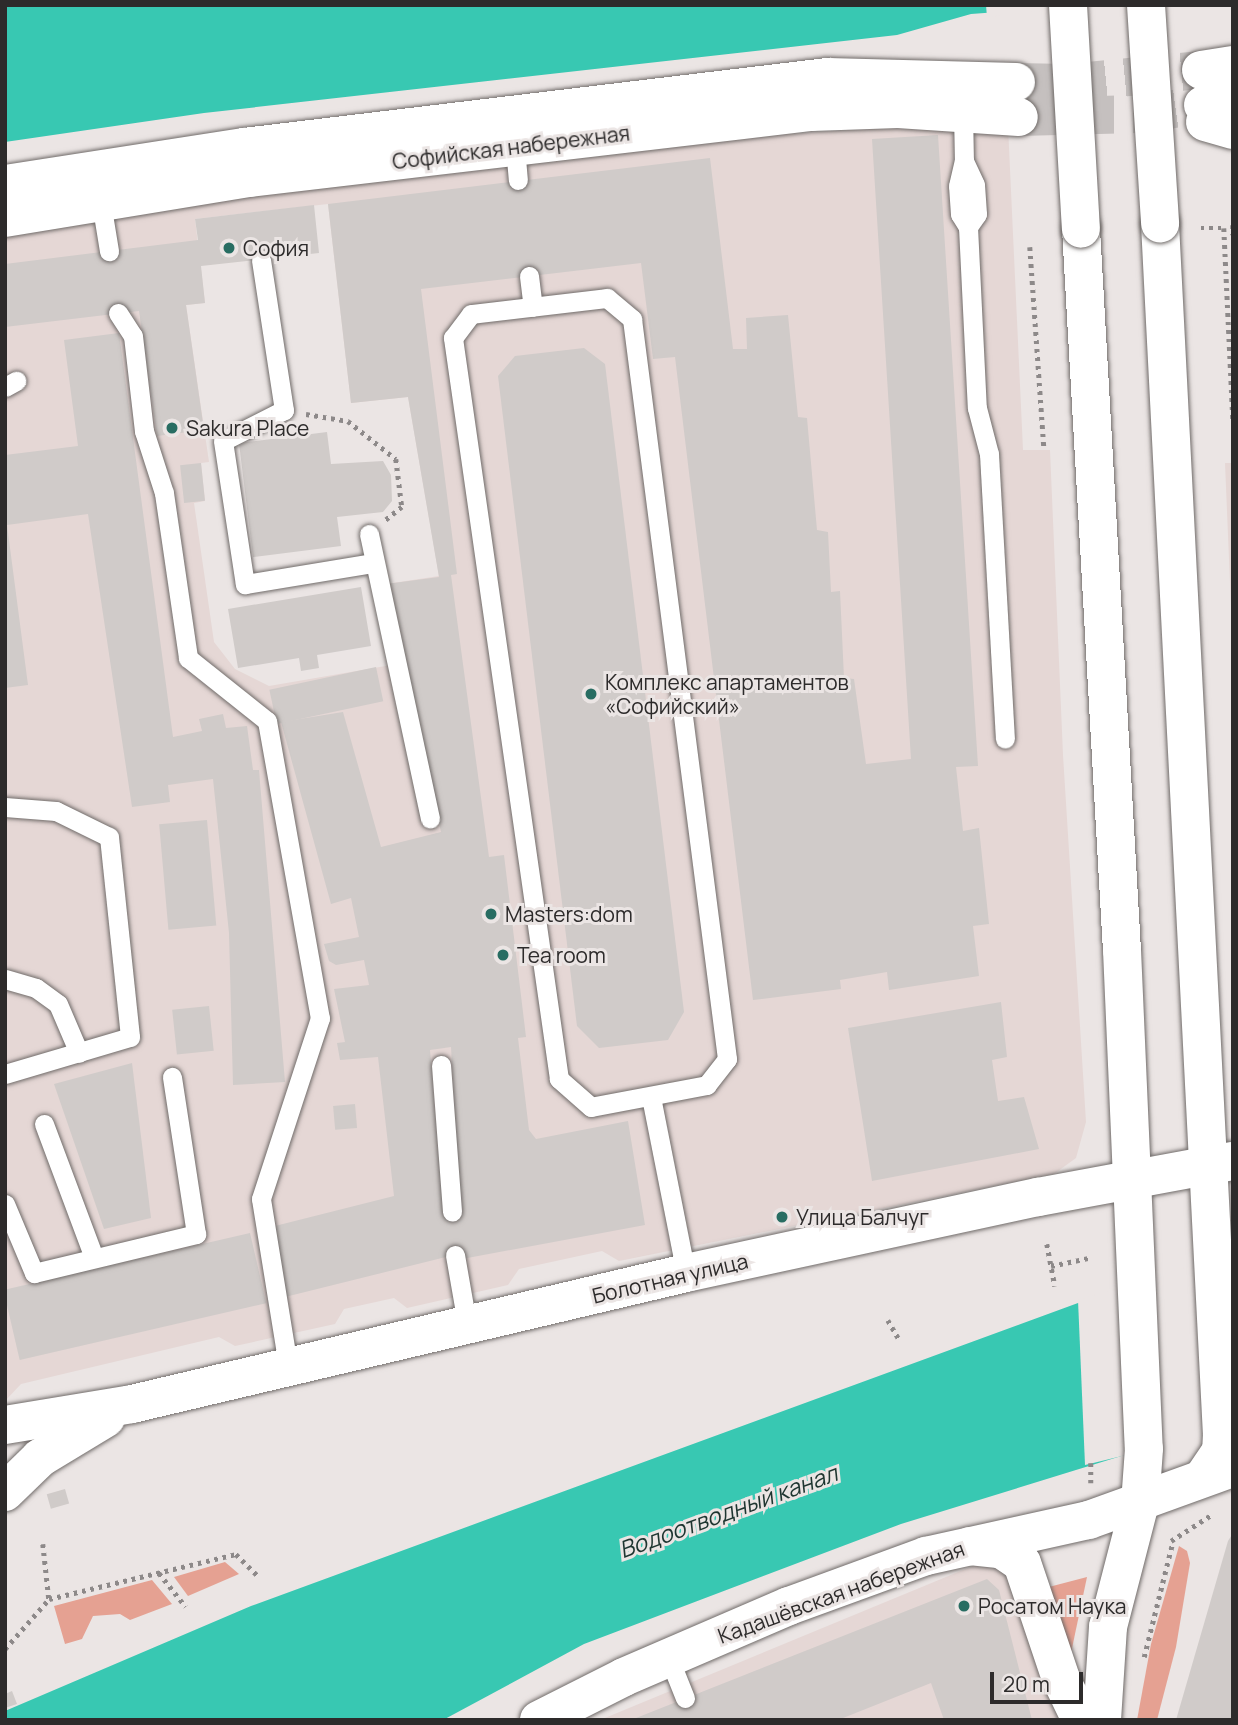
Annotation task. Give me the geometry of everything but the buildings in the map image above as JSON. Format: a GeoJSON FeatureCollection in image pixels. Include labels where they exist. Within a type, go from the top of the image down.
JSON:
{"type":"FeatureCollection","features":[{"type":"Feature","properties":{"kind":"street"},"geometry":{"type":"LineString","coordinates":[[1068,5],[1133,1181],[1144,1449],[1140,1503],[1108,1627],[1101,1720]]}},
{"type":"Feature","properties":{"kind":"street"},"geometry":{"type":"LineString","coordinates":[[1146,5],[1221,1163],[1213,1253],[1220,1460]]}},
{"type":"Feature","properties":{"kind":"street","name":"Софийская набережная"},"geometry":{"type":"LineString","coordinates":[[5,184],[244,146],[828,77],[1018,99],[963,111],[811,112],[516,163],[250,178],[5,218]]}},
{"type":"Feature","properties":{"kind":"street","name":"Болотная улица"},"geometry":{"type":"LineString","coordinates":[[5,1425],[132,1404],[686,1273],[1221,1163]]}},
{"type":"Feature","properties":{"kind":"street","name":"Болотная улица"},"geometry":{"type":"LineString","coordinates":[[5,1492],[40,1458],[132,1404]]}},
{"type":"Feature","properties":{"kind":"street","name":"Кадашёвская набережная"},"geometry":{"type":"LineString","coordinates":[[539,1720],[669,1658],[789,1606],[954,1547],[1078,1523],[1140,1503],[1220,1460]]}},
{"type":"Feature","properties":{"kind":"street"},"geometry":{"type":"LineString","coordinates":[[954,1547],[981,1545],[1001,1549],[1022,1563],[1061,1679],[1081,1720]]}},
{"type":"Feature","properties":{"kind":"lane"},"geometry":{"type":"LineString","coordinates":[[963,111],[964,161],[958,186],[960,215],[968,228],[977,408],[989,454],[1005,739]]}},
{"type":"Feature","properties":{"kind":"lane"},"geometry":{"type":"LineString","coordinates":[[101,202],[108,251]]}},
{"type":"Feature","properties":{"kind":"lane"},"geometry":{"type":"LineString","coordinates":[[261,260],[284,410],[223,441],[245,584],[373,563]]}},
{"type":"Feature","properties":{"kind":"lane"},"geometry":{"type":"LineString","coordinates":[[529,276],[533,307]]}},
{"type":"Feature","properties":{"kind":"lane"},"geometry":{"type":"LineString","coordinates":[[607,298],[632,319],[727,1059],[707,1085],[651,1097],[591,1107],[559,1079],[453,338],[471,314],[607,298]]}},
{"type":"Feature","properties":{"kind":"lane"},"geometry":{"type":"LineString","coordinates":[[118,313],[133,336],[144,431],[163,493],[188,658],[267,721],[320,1018],[261,1199],[288,1366]]}},
{"type":"Feature","properties":{"kind":"lane"},"geometry":{"type":"LineString","coordinates":[[369,534],[373,563],[430,819]]}},
{"type":"Feature","properties":{"kind":"lane"},"geometry":{"type":"LineString","coordinates":[[5,807],[56,811],[109,837],[130,1037],[5,1074]]}},
{"type":"Feature","properties":{"kind":"lane"},"geometry":{"type":"LineString","coordinates":[[5,979],[36,988],[58,1004],[79,1052]]}},
{"type":"Feature","properties":{"kind":"lane"},"geometry":{"type":"LineString","coordinates":[[441,1065],[452,1212]]}},
{"type":"Feature","properties":{"kind":"lane"},"geometry":{"type":"LineString","coordinates":[[5,1204],[34,1273],[196,1234],[172,1077]]}},
{"type":"Feature","properties":{"kind":"lane"},"geometry":{"type":"LineString","coordinates":[[651,1097],[686,1273]]}},
{"type":"Feature","properties":{"kind":"lane"},"geometry":{"type":"LineString","coordinates":[[44,1124],[94,1258]]}},
{"type":"Feature","properties":{"kind":"lane"},"geometry":{"type":"LineString","coordinates":[[456,1255],[467,1324]]}},
{"type":"Feature","properties":{"kind":"lane"},"geometry":{"type":"LineString","coordinates":[[669,1658],[685,1698]]}},
{"type":"Feature","properties":{"kind":"path"},"geometry":{"type":"LineString","coordinates":[[1233,225],[1233,235]]}},
{"type":"Feature","properties":{"kind":"path"},"geometry":{"type":"LineString","coordinates":[[1201,229],[1224,228],[1233,421]]}},
{"type":"Feature","properties":{"kind":"path"},"geometry":{"type":"LineString","coordinates":[[1030,247],[1044,447]]}},
{"type":"Feature","properties":{"kind":"path"},"geometry":{"type":"LineString","coordinates":[[284,410],[348,421],[396,459],[402,508],[369,534]]}},
{"type":"Feature","properties":{"kind":"path"},"geometry":{"type":"LineString","coordinates":[[1047,1244],[1055,1286]]}},
{"type":"Feature","properties":{"kind":"path"},"geometry":{"type":"LineString","coordinates":[[1051,1266],[1090,1258]]}},
{"type":"Feature","properties":{"kind":"path"},"geometry":{"type":"LineString","coordinates":[[888,1320],[900,1341]]}},
{"type":"Feature","properties":{"kind":"path"},"geometry":{"type":"LineString","coordinates":[[1165,1544],[1217,1511]]}},
{"type":"Feature","properties":{"kind":"path"},"geometry":{"type":"LineString","coordinates":[[1141,1670],[1173,1541]]}},
{"type":"Feature","properties":{"kind":"path"},"geometry":{"type":"LineString","coordinates":[[43,1544],[49,1599]]}},
{"type":"Feature","properties":{"kind":"path"},"geometry":{"type":"LineString","coordinates":[[5,1649],[49,1599],[236,1555],[258,1576]]}},
{"type":"Feature","properties":{"kind":"path"},"geometry":{"type":"LineString","coordinates":[[159,1573],[186,1607]]}},
{"type":"Feature","properties":{"kind":"shaded area"},"geometry":{"type":"Polygon","coordinates":[[[911,126],[1008,126],[1023,450],[1050,450],[1063,755],[1086,1122],[1076,1158],[1054,1174],[619,1261],[602,1251],[519,1269],[508,1285],[407,1308],[394,1298],[344,1309],[335,1324],[235,1346],[219,1337],[21,1384],[5,1401],[5,237],[305,185],[759,136],[911,126]],[[328,204],[195,219],[205,303],[186,305],[209,462],[201,463],[205,501],[194,503],[214,642],[235,669],[269,686],[403,663],[386,584],[439,576],[408,397],[351,403],[328,204]]]}},
{"type":"Feature","properties":{"kind":"shaded area"},"geometry":{"type":"Polygon","coordinates":[[[1225,463],[1233,463],[1233,655],[1225,463]]]}},
{"type":"Feature","properties":{"kind":"shaded area"},"geometry":{"type":"Polygon","coordinates":[[[1179,1546],[1187,1551],[1190,1563],[1176,1647],[1157,1720],[1137,1720],[1151,1644],[1179,1546]]]}},
{"type":"Feature","properties":{"kind":"shaded area"},"geometry":{"type":"Polygon","coordinates":[[[225,1562],[239,1574],[188,1596],[174,1577],[225,1562]]]}},
{"type":"Feature","properties":{"kind":"shaded area"},"geometry":{"type":"Polygon","coordinates":[[[975,1565],[1006,1565],[1062,1720],[600,1720],[975,1565]]]}},
{"type":"Feature","properties":{"kind":"shaded area"},"geometry":{"type":"Polygon","coordinates":[[[1087,1577],[1071,1653],[1045,1588],[1087,1577]]]}},
{"type":"Feature","properties":{"kind":"shaded area"},"geometry":{"type":"Polygon","coordinates":[[[152,1580],[172,1604],[130,1620],[120,1614],[93,1616],[82,1639],[65,1644],[54,1606],[152,1580]]]}},
{"type":"Feature","properties":{"kind":"water"},"geometry":{"type":"Polygon","coordinates":[[[5,5],[1089,5],[971,14],[897,35],[204,113],[5,142],[5,5]]]}},
{"type":"Feature","properties":{"kind":"water","name":"Водоотводный канал"},"geometry":{"type":"Polygon","coordinates":[[[1233,1256],[1144,1449],[901,1524],[584,1644],[443,1720],[5,1720],[5,1711],[251,1606],[1078,1303],[1233,1256]]]}},
{"type":"Feature","properties":{"kind":"pier"},"geometry":{"type":"Polygon","coordinates":[[[986,5],[1092,5],[987,17],[986,5]]]}},
{"type":"Feature","properties":{"kind":"pier"},"geometry":{"type":"Polygon","coordinates":[[[1233,1253],[1233,1429],[1085,1465],[1078,1300],[1233,1253]]]}},
{"type":"Feature","properties":{"kind":"tunnel"},"geometry":{"type":"LineString","coordinates":[[1016,82],[1068,83],[1201,70]]}},
{"type":"Feature","properties":{"kind":"tunnel"},"geometry":{"type":"LineString","coordinates":[[1019,117],[1138,114],[1203,105]]}},
{"type":"Feature","properties":{"kind":"place","name":"София"},"geometry":{"type":"Point","coordinates":[229,248]}},
{"type":"Feature","properties":{"kind":"place","name":"Sakura Place"},"geometry":{"type":"Point","coordinates":[172,428]}},
{"type":"Feature","properties":{"kind":"place","name":"Комплекс апартаментов «Софийский»"},"geometry":{"type":"Point","coordinates":[591,694]}},
{"type":"Feature","properties":{"kind":"place","name":"Masters:dom"},"geometry":{"type":"Point","coordinates":[491,914]}},
{"type":"Feature","properties":{"kind":"place","name":"Tea room"},"geometry":{"type":"Point","coordinates":[503,955]}},
{"type":"Feature","properties":{"kind":"place","name":"Улица Балчуг"},"geometry":{"type":"Point","coordinates":[782,1217]}},
{"type":"Feature","properties":{"kind":"place","name":"Росатом Наука"},"geometry":{"type":"Point","coordinates":[964,1606]}}]}
